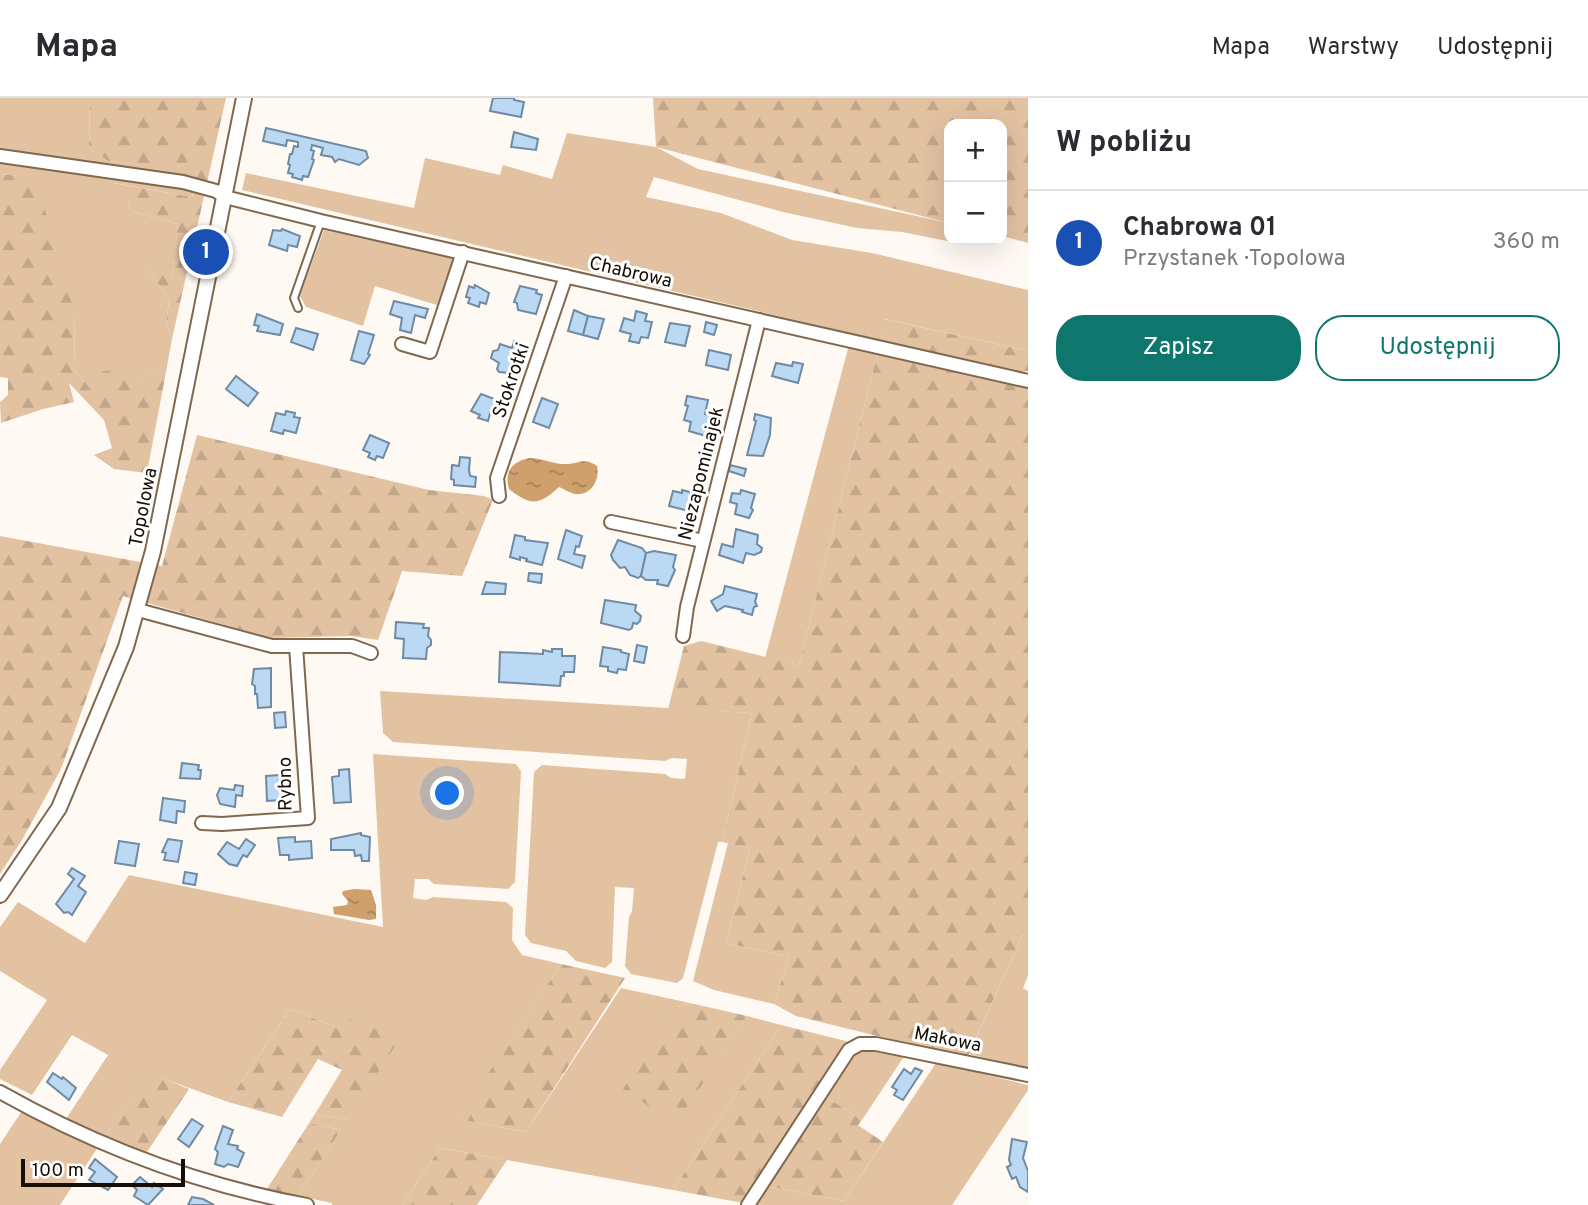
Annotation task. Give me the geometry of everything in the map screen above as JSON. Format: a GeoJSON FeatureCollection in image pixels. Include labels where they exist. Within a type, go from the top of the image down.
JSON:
{"type":"FeatureCollection","features":[{"type":"Feature","properties":{"kind":"street","name":"Topolowa"},"geometry":{"type":"LineString","coordinates":[[0,895],[59,808],[126,647],[138,610],[153,551],[244,98]]}},
{"type":"Feature","properties":{"kind":"street","name":"Chabrowa"},"geometry":{"type":"LineString","coordinates":[[0,156],[183,183],[216,191],[225,197],[321,220],[1028,380]]}},
{"type":"Feature","properties":{"kind":"street"},"geometry":{"type":"LineString","coordinates":[[402,344],[430,352],[463,252]]}},
{"type":"Feature","properties":{"kind":"street","name":"Stokrotki"},"geometry":{"type":"LineString","coordinates":[[499,496],[497,478],[566,276]]}},
{"type":"Feature","properties":{"kind":"street","name":"Niezapominajek"},"geometry":{"type":"LineString","coordinates":[[683,636],[687,607],[759,320]]}},
{"type":"Feature","properties":{"kind":"street"},"geometry":{"type":"LineString","coordinates":[[611,522],[703,541]]}},
{"type":"Feature","properties":{"kind":"street"},"geometry":{"type":"LineString","coordinates":[[138,610],[272,646],[352,646],[371,653]]}},
{"type":"Feature","properties":{"kind":"street","name":"Rybno"},"geometry":{"type":"LineString","coordinates":[[202,823],[307,818],[296,646]]}},
{"type":"Feature","properties":{"kind":"street","name":"Makowa"},"geometry":{"type":"LineString","coordinates":[[748,1205],[849,1050],[860,1044],[876,1044],[1028,1075]]}},
{"type":"Feature","properties":{"kind":"street"},"geometry":{"type":"LineString","coordinates":[[0,1092],[76,1130],[179,1173],[237,1190],[307,1205]]}},
{"type":"Feature","properties":{"kind":"lane"},"geometry":{"type":"LineString","coordinates":[[298,307],[294,298],[321,220]]}},
{"type":"Feature","properties":{"kind":"green space"},"geometry":{"type":"Polygon","coordinates":[[[0,98],[90,98],[89,148],[108,161],[197,171],[192,197],[114,183],[128,200],[131,211],[178,224],[171,282],[156,263],[149,270],[169,301],[166,323],[172,339],[166,372],[92,390],[74,370],[75,314],[20,176],[0,174],[0,98]]]}},
{"type":"Feature","properties":{"kind":"green space"},"geometry":{"type":"Polygon","coordinates":[[[90,98],[226,98],[172,339],[166,323],[169,301],[149,270],[156,262],[171,281],[178,224],[131,211],[128,200],[112,193],[113,183],[192,197],[197,172],[108,161],[89,148],[90,98]]]}},
{"type":"Feature","properties":{"kind":"green space"},"geometry":{"type":"Polygon","coordinates":[[[653,98],[1028,98],[1028,243],[1007,237],[1007,119],[944,119],[944,222],[656,147],[653,98]]]}},
{"type":"Feature","properties":{"kind":"green space"},"geometry":{"type":"Polygon","coordinates":[[[567,133],[656,147],[698,169],[944,222],[944,240],[902,232],[857,228],[783,212],[654,177],[646,197],[721,213],[792,240],[872,253],[1028,290],[1028,351],[885,319],[881,340],[242,190],[246,173],[414,208],[425,158],[500,175],[503,165],[552,179],[567,133]]]}},
{"type":"Feature","properties":{"kind":"green space"},"geometry":{"type":"Polygon","coordinates":[[[0,174],[20,176],[41,196],[75,314],[74,370],[92,390],[103,371],[123,370],[135,379],[166,372],[147,473],[114,469],[94,455],[112,448],[104,420],[69,383],[74,402],[1,423],[0,402],[8,395],[8,378],[0,377],[0,174]]]}},
{"type":"Feature","properties":{"kind":"green space"},"geometry":{"type":"Polygon","coordinates":[[[324,230],[456,259],[440,306],[375,286],[363,326],[306,307],[300,296],[324,230]]]}},
{"type":"Feature","properties":{"kind":"green space"},"geometry":{"type":"Polygon","coordinates":[[[884,319],[1028,351],[1028,371],[1015,372],[881,340],[884,319]]]}},
{"type":"Feature","properties":{"kind":"green space"},"geometry":{"type":"Polygon","coordinates":[[[849,345],[878,351],[799,665],[765,658],[849,345]]]}},
{"type":"Feature","properties":{"kind":"green space"},"geometry":{"type":"Polygon","coordinates":[[[878,351],[1028,385],[1028,923],[967,1058],[796,1016],[774,1004],[789,957],[726,943],[750,848],[722,842],[752,713],[668,709],[684,646],[701,641],[799,665],[878,351]]]}},
{"type":"Feature","properties":{"kind":"green space"},"geometry":{"type":"Polygon","coordinates":[[[197,435],[429,490],[484,496],[493,500],[462,576],[402,571],[378,640],[351,636],[270,638],[123,596],[61,769],[0,874],[0,536],[162,566],[197,435]]]}},
{"type":"Feature","properties":{"kind":"green space"},"geometry":{"type":"Polygon","coordinates":[[[380,691],[752,713],[722,842],[718,842],[683,978],[677,983],[631,974],[625,966],[634,888],[615,887],[612,962],[605,968],[576,961],[566,951],[531,943],[525,935],[534,772],[542,765],[665,774],[671,778],[685,779],[687,759],[672,758],[665,761],[393,742],[383,733],[380,691]]]}},
{"type":"Feature","properties":{"kind":"green space"},"geometry":{"type":"Polygon","coordinates":[[[373,754],[516,764],[521,771],[515,882],[508,889],[434,884],[428,879],[415,879],[413,898],[506,902],[513,908],[512,940],[522,955],[561,964],[459,1119],[526,1132],[621,988],[690,1003],[677,1007],[675,1123],[747,1016],[781,1025],[673,1190],[440,1148],[402,1205],[332,1205],[298,1196],[341,1130],[309,1123],[315,1114],[347,1120],[369,1029],[336,1027],[290,1009],[228,1102],[148,1073],[105,1137],[66,1119],[108,1055],[72,1035],[32,1095],[0,1079],[0,1070],[47,1000],[0,971],[0,927],[18,902],[85,943],[129,875],[383,927],[373,754]]]}},
{"type":"Feature","properties":{"kind":"green space"},"geometry":{"type":"Polygon","coordinates":[[[728,843],[750,848],[726,943],[789,957],[774,1004],[714,990],[693,981],[728,843]]]}},
{"type":"Feature","properties":{"kind":"green space"},"geometry":{"type":"Polygon","coordinates":[[[1028,923],[1028,976],[1023,988],[1028,991],[1028,1069],[969,1054],[1028,923]]]}},
{"type":"Feature","properties":{"kind":"green space"},"geometry":{"type":"Polygon","coordinates":[[[561,964],[625,978],[526,1132],[458,1119],[561,964]]]}},
{"type":"Feature","properties":{"kind":"green space"},"geometry":{"type":"Polygon","coordinates":[[[690,1003],[747,1016],[676,1124],[623,1089],[677,1007],[690,1003]]]}},
{"type":"Feature","properties":{"kind":"green space"},"geometry":{"type":"Polygon","coordinates":[[[290,1009],[336,1027],[343,1016],[369,1028],[377,1015],[406,1029],[347,1120],[315,1114],[342,1070],[318,1059],[282,1117],[228,1102],[290,1009]]]}},
{"type":"Feature","properties":{"kind":"green space"},"geometry":{"type":"Polygon","coordinates":[[[781,1025],[850,1042],[743,1203],[673,1190],[781,1025]]]}},
{"type":"Feature","properties":{"kind":"green space"},"geometry":{"type":"Polygon","coordinates":[[[870,1047],[905,1055],[862,1120],[825,1096],[855,1051],[870,1047]]]}},
{"type":"Feature","properties":{"kind":"green space"},"geometry":{"type":"Polygon","coordinates":[[[936,1063],[1028,1085],[1028,1090],[952,1205],[753,1205],[766,1186],[844,1201],[936,1063]]]}},
{"type":"Feature","properties":{"kind":"green space"},"geometry":{"type":"Polygon","coordinates":[[[148,1072],[189,1089],[147,1152],[105,1137],[148,1072]]]}},
{"type":"Feature","properties":{"kind":"green space"},"geometry":{"type":"Polygon","coordinates":[[[825,1096],[862,1120],[858,1125],[883,1142],[844,1201],[766,1186],[825,1096]]]}},
{"type":"Feature","properties":{"kind":"green space"},"geometry":{"type":"Polygon","coordinates":[[[22,1111],[98,1147],[60,1205],[0,1205],[0,1144],[22,1111]]]}},
{"type":"Feature","properties":{"kind":"green space"},"geometry":{"type":"Polygon","coordinates":[[[309,1123],[341,1130],[298,1196],[267,1189],[309,1123]]]}},
{"type":"Feature","properties":{"kind":"green space"},"geometry":{"type":"Polygon","coordinates":[[[440,1148],[507,1160],[477,1205],[402,1205],[440,1148]]]}},
{"type":"Feature","properties":{"kind":"water"},"geometry":{"type":"Polygon","coordinates":[[[529,458],[563,464],[588,462],[597,466],[596,481],[594,486],[581,494],[559,487],[545,498],[534,502],[523,499],[509,489],[508,477],[514,465],[529,458]]]}},
{"type":"Feature","properties":{"kind":"water"},"geometry":{"type":"Polygon","coordinates":[[[371,890],[376,905],[376,919],[334,914],[333,907],[347,905],[343,891],[371,890]]]}},
{"type":"Feature","properties":{"kind":"building"},"geometry":{"type":"Polygon","coordinates":[[[493,98],[514,98],[524,102],[521,117],[490,111],[493,98]]]}},
{"type":"Feature","properties":{"kind":"building"},"geometry":{"type":"Polygon","coordinates":[[[266,128],[366,151],[368,158],[359,165],[339,159],[335,162],[332,157],[321,155],[323,148],[312,145],[314,160],[308,177],[303,176],[302,180],[288,173],[290,154],[294,146],[298,147],[298,142],[287,140],[286,146],[263,141],[266,128]]]}},
{"type":"Feature","properties":{"kind":"building"},"geometry":{"type":"Polygon","coordinates":[[[514,132],[538,139],[536,150],[511,147],[514,132]]]}},
{"type":"Feature","properties":{"kind":"building"},"geometry":{"type":"Polygon","coordinates":[[[282,229],[300,236],[297,247],[288,245],[287,251],[269,245],[273,230],[282,229]]]}},
{"type":"Feature","properties":{"kind":"building"},"geometry":{"type":"Polygon","coordinates":[[[475,285],[489,293],[486,304],[480,302],[479,307],[468,303],[470,298],[466,297],[469,286],[474,288],[475,285]]]}},
{"type":"Feature","properties":{"kind":"building"},"geometry":{"type":"Polygon","coordinates":[[[520,286],[537,290],[536,293],[542,295],[536,314],[518,310],[517,303],[514,302],[520,286]]]}},
{"type":"Feature","properties":{"kind":"building"},"geometry":{"type":"Polygon","coordinates":[[[394,301],[428,309],[425,318],[415,315],[411,333],[400,330],[402,318],[390,314],[394,301]]]}},
{"type":"Feature","properties":{"kind":"building"},"geometry":{"type":"Polygon","coordinates":[[[574,310],[588,316],[583,335],[568,331],[574,310]]]}},
{"type":"Feature","properties":{"kind":"building"},"geometry":{"type":"Polygon","coordinates":[[[636,311],[647,314],[645,321],[652,322],[648,338],[641,337],[639,343],[629,341],[631,334],[620,331],[624,318],[634,321],[636,311]]]}},
{"type":"Feature","properties":{"kind":"building"},"geometry":{"type":"Polygon","coordinates":[[[257,314],[283,324],[280,335],[257,331],[259,326],[254,325],[257,314]]]}},
{"type":"Feature","properties":{"kind":"building"},"geometry":{"type":"Polygon","coordinates":[[[588,316],[604,319],[598,339],[583,335],[588,316]]]}},
{"type":"Feature","properties":{"kind":"building"},"geometry":{"type":"Polygon","coordinates":[[[706,322],[717,325],[714,335],[704,332],[706,322]]]}},
{"type":"Feature","properties":{"kind":"building"},"geometry":{"type":"Polygon","coordinates":[[[670,323],[690,326],[685,346],[665,342],[670,323]]]}},
{"type":"Feature","properties":{"kind":"building"},"geometry":{"type":"Polygon","coordinates":[[[296,328],[318,334],[313,350],[291,342],[296,328]]]}},
{"type":"Feature","properties":{"kind":"building"},"geometry":{"type":"Polygon","coordinates":[[[359,331],[374,335],[368,354],[370,355],[364,364],[351,360],[359,331]]]}},
{"type":"Feature","properties":{"kind":"building"},"geometry":{"type":"Polygon","coordinates":[[[514,341],[526,345],[523,355],[517,353],[510,373],[499,372],[499,363],[491,358],[493,351],[498,350],[500,344],[512,348],[514,341]]]}},
{"type":"Feature","properties":{"kind":"building"},"geometry":{"type":"Polygon","coordinates":[[[709,350],[731,355],[728,370],[706,365],[709,350]]]}},
{"type":"Feature","properties":{"kind":"building"},"geometry":{"type":"Polygon","coordinates":[[[793,362],[803,364],[798,383],[772,376],[776,363],[792,366],[793,362]]]}},
{"type":"Feature","properties":{"kind":"building"},"geometry":{"type":"Polygon","coordinates":[[[236,376],[258,393],[248,406],[226,389],[236,376]]]}},
{"type":"Feature","properties":{"kind":"building"},"geometry":{"type":"Polygon","coordinates":[[[481,394],[505,403],[501,413],[491,410],[488,421],[478,418],[480,415],[471,411],[481,394]]]}},
{"type":"Feature","properties":{"kind":"building"},"geometry":{"type":"Polygon","coordinates":[[[687,396],[708,400],[705,414],[711,416],[711,421],[706,436],[689,431],[691,422],[684,420],[688,406],[685,405],[687,396]]]}},
{"type":"Feature","properties":{"kind":"building"},"geometry":{"type":"Polygon","coordinates":[[[542,398],[558,404],[549,428],[533,422],[542,398]]]}},
{"type":"Feature","properties":{"kind":"building"},"geometry":{"type":"Polygon","coordinates":[[[286,411],[295,413],[294,417],[300,418],[296,433],[271,431],[276,413],[285,415],[286,411]]]}},
{"type":"Feature","properties":{"kind":"building"},"geometry":{"type":"Polygon","coordinates":[[[755,414],[771,418],[770,435],[763,456],[747,455],[756,421],[755,414]]]}},
{"type":"Feature","properties":{"kind":"building"},"geometry":{"type":"Polygon","coordinates":[[[370,435],[389,443],[383,458],[377,456],[375,460],[368,457],[370,453],[363,450],[370,435]]]}},
{"type":"Feature","properties":{"kind":"building"},"geometry":{"type":"Polygon","coordinates":[[[460,457],[470,458],[470,476],[476,477],[475,487],[454,485],[454,480],[451,479],[452,465],[459,466],[460,457]]]}},
{"type":"Feature","properties":{"kind":"building"},"geometry":{"type":"Polygon","coordinates":[[[730,465],[746,469],[744,476],[729,471],[730,465]]]}},
{"type":"Feature","properties":{"kind":"building"},"geometry":{"type":"Polygon","coordinates":[[[682,490],[694,493],[689,511],[669,506],[673,491],[682,493],[682,490]]]}},
{"type":"Feature","properties":{"kind":"building"},"geometry":{"type":"Polygon","coordinates":[[[741,490],[755,494],[749,518],[735,514],[737,504],[730,502],[732,493],[740,494],[741,490]]]}},
{"type":"Feature","properties":{"kind":"building"},"geometry":{"type":"Polygon","coordinates":[[[736,529],[758,535],[757,544],[762,548],[761,552],[754,555],[746,553],[743,563],[719,555],[722,544],[733,547],[736,529]]]}},
{"type":"Feature","properties":{"kind":"building"},"geometry":{"type":"Polygon","coordinates":[[[566,530],[582,536],[574,554],[585,556],[582,568],[558,559],[566,530]]]}},
{"type":"Feature","properties":{"kind":"building"},"geometry":{"type":"Polygon","coordinates":[[[515,535],[525,537],[525,540],[548,543],[542,565],[520,557],[520,560],[510,557],[515,535]]]}},
{"type":"Feature","properties":{"kind":"building"},"geometry":{"type":"Polygon","coordinates":[[[618,540],[642,548],[646,553],[641,576],[638,578],[630,575],[625,567],[620,568],[613,560],[611,555],[618,540]]]}},
{"type":"Feature","properties":{"kind":"building"},"geometry":{"type":"Polygon","coordinates":[[[654,551],[676,555],[673,567],[675,570],[668,586],[657,584],[658,580],[646,580],[641,576],[646,553],[654,551]]]}},
{"type":"Feature","properties":{"kind":"building"},"geometry":{"type":"Polygon","coordinates":[[[529,573],[542,574],[541,583],[528,581],[529,573]]]}},
{"type":"Feature","properties":{"kind":"building"},"geometry":{"type":"Polygon","coordinates":[[[486,582],[506,584],[505,594],[482,594],[486,582]]]}},
{"type":"Feature","properties":{"kind":"building"},"geometry":{"type":"Polygon","coordinates":[[[725,586],[757,594],[757,606],[754,607],[752,615],[725,606],[717,611],[711,601],[723,594],[725,586]]]}},
{"type":"Feature","properties":{"kind":"building"},"geometry":{"type":"Polygon","coordinates":[[[605,600],[636,605],[635,611],[641,616],[640,621],[633,623],[629,630],[601,623],[605,600]]]}},
{"type":"Feature","properties":{"kind":"building"},"geometry":{"type":"Polygon","coordinates":[[[396,622],[424,624],[423,628],[429,628],[431,645],[427,648],[426,659],[403,658],[404,639],[395,638],[396,622]]]}},
{"type":"Feature","properties":{"kind":"building"},"geometry":{"type":"Polygon","coordinates":[[[637,645],[647,647],[644,663],[634,661],[637,645]]]}},
{"type":"Feature","properties":{"kind":"building"},"geometry":{"type":"Polygon","coordinates":[[[603,647],[629,654],[626,670],[618,669],[617,673],[608,671],[608,667],[600,666],[603,647]]]}},
{"type":"Feature","properties":{"kind":"building"},"geometry":{"type":"Polygon","coordinates":[[[552,649],[562,649],[562,656],[575,656],[574,672],[564,672],[560,686],[499,682],[500,652],[543,654],[543,650],[552,652],[552,649]]]}},
{"type":"Feature","properties":{"kind":"building"},"geometry":{"type":"Polygon","coordinates":[[[271,668],[271,707],[258,708],[255,686],[252,684],[254,669],[271,668]]]}},
{"type":"Feature","properties":{"kind":"building"},"geometry":{"type":"Polygon","coordinates":[[[285,712],[286,727],[275,728],[274,713],[285,712]]]}},
{"type":"Feature","properties":{"kind":"building"},"geometry":{"type":"Polygon","coordinates":[[[182,763],[199,765],[200,779],[180,778],[182,763]]]}},
{"type":"Feature","properties":{"kind":"building"},"geometry":{"type":"Polygon","coordinates":[[[349,769],[351,802],[334,803],[332,777],[339,776],[339,770],[349,769]]]}},
{"type":"Feature","properties":{"kind":"building"},"geometry":{"type":"Polygon","coordinates":[[[279,775],[282,800],[267,801],[266,776],[279,775]]]}},
{"type":"Feature","properties":{"kind":"building"},"geometry":{"type":"Polygon","coordinates":[[[235,785],[243,786],[242,796],[236,795],[235,807],[220,804],[217,795],[220,788],[234,790],[235,785]]]}},
{"type":"Feature","properties":{"kind":"building"},"geometry":{"type":"Polygon","coordinates":[[[163,798],[185,801],[184,812],[177,811],[176,823],[160,820],[163,798]]]}},
{"type":"Feature","properties":{"kind":"building"},"geometry":{"type":"Polygon","coordinates":[[[361,833],[370,837],[369,861],[362,861],[361,855],[355,856],[354,850],[331,850],[331,839],[361,833]]]}},
{"type":"Feature","properties":{"kind":"building"},"geometry":{"type":"Polygon","coordinates":[[[295,837],[295,842],[311,841],[312,858],[289,860],[289,855],[280,855],[278,838],[295,837]]]}},
{"type":"Feature","properties":{"kind":"building"},"geometry":{"type":"Polygon","coordinates":[[[168,839],[182,841],[178,862],[164,860],[166,853],[162,852],[168,839]]]}},
{"type":"Feature","properties":{"kind":"building"},"geometry":{"type":"Polygon","coordinates":[[[246,839],[255,845],[247,857],[243,855],[237,866],[229,864],[218,854],[227,842],[239,849],[246,839]]]}},
{"type":"Feature","properties":{"kind":"building"},"geometry":{"type":"Polygon","coordinates":[[[119,841],[139,844],[135,866],[115,863],[119,841]]]}},
{"type":"Feature","properties":{"kind":"building"},"geometry":{"type":"Polygon","coordinates":[[[72,868],[85,876],[78,886],[86,892],[72,915],[64,913],[56,904],[74,879],[68,874],[72,868]]]}},
{"type":"Feature","properties":{"kind":"building"},"geometry":{"type":"Polygon","coordinates":[[[185,872],[197,874],[195,885],[183,883],[185,872]]]}},
{"type":"Feature","properties":{"kind":"building"},"geometry":{"type":"Polygon","coordinates":[[[915,1068],[922,1071],[903,1100],[894,1095],[897,1090],[892,1087],[904,1069],[911,1074],[915,1068]]]}},
{"type":"Feature","properties":{"kind":"building"},"geometry":{"type":"Polygon","coordinates":[[[53,1073],[62,1079],[63,1077],[76,1088],[69,1100],[47,1082],[53,1073]]]}},
{"type":"Feature","properties":{"kind":"building"},"geometry":{"type":"Polygon","coordinates":[[[192,1119],[203,1126],[189,1147],[178,1139],[192,1119]]]}},
{"type":"Feature","properties":{"kind":"building"},"geometry":{"type":"Polygon","coordinates":[[[223,1126],[233,1130],[228,1144],[238,1146],[237,1149],[244,1153],[238,1167],[215,1164],[218,1152],[215,1149],[223,1126]]]}},
{"type":"Feature","properties":{"kind":"building"},"geometry":{"type":"Polygon","coordinates":[[[1012,1139],[1027,1142],[1023,1158],[1028,1171],[1028,1192],[1020,1187],[1016,1177],[1012,1179],[1007,1167],[1011,1165],[1009,1160],[1012,1139]]]}},
{"type":"Feature","properties":{"kind":"building"},"geometry":{"type":"Polygon","coordinates":[[[95,1159],[117,1177],[108,1190],[89,1180],[95,1172],[89,1168],[95,1159]]]}},
{"type":"Feature","properties":{"kind":"building"},"geometry":{"type":"Polygon","coordinates":[[[140,1177],[152,1187],[154,1183],[163,1189],[148,1205],[134,1196],[137,1190],[132,1185],[140,1177]]]}},
{"type":"Feature","properties":{"kind":"building"},"geometry":{"type":"Polygon","coordinates":[[[192,1197],[203,1199],[214,1205],[188,1205],[192,1197]]]}},
{"type":"Feature","properties":{"kind":"place","name":"Chabrowa 01"},"geometry":{"type":"Point","coordinates":[206,252]}}]}
